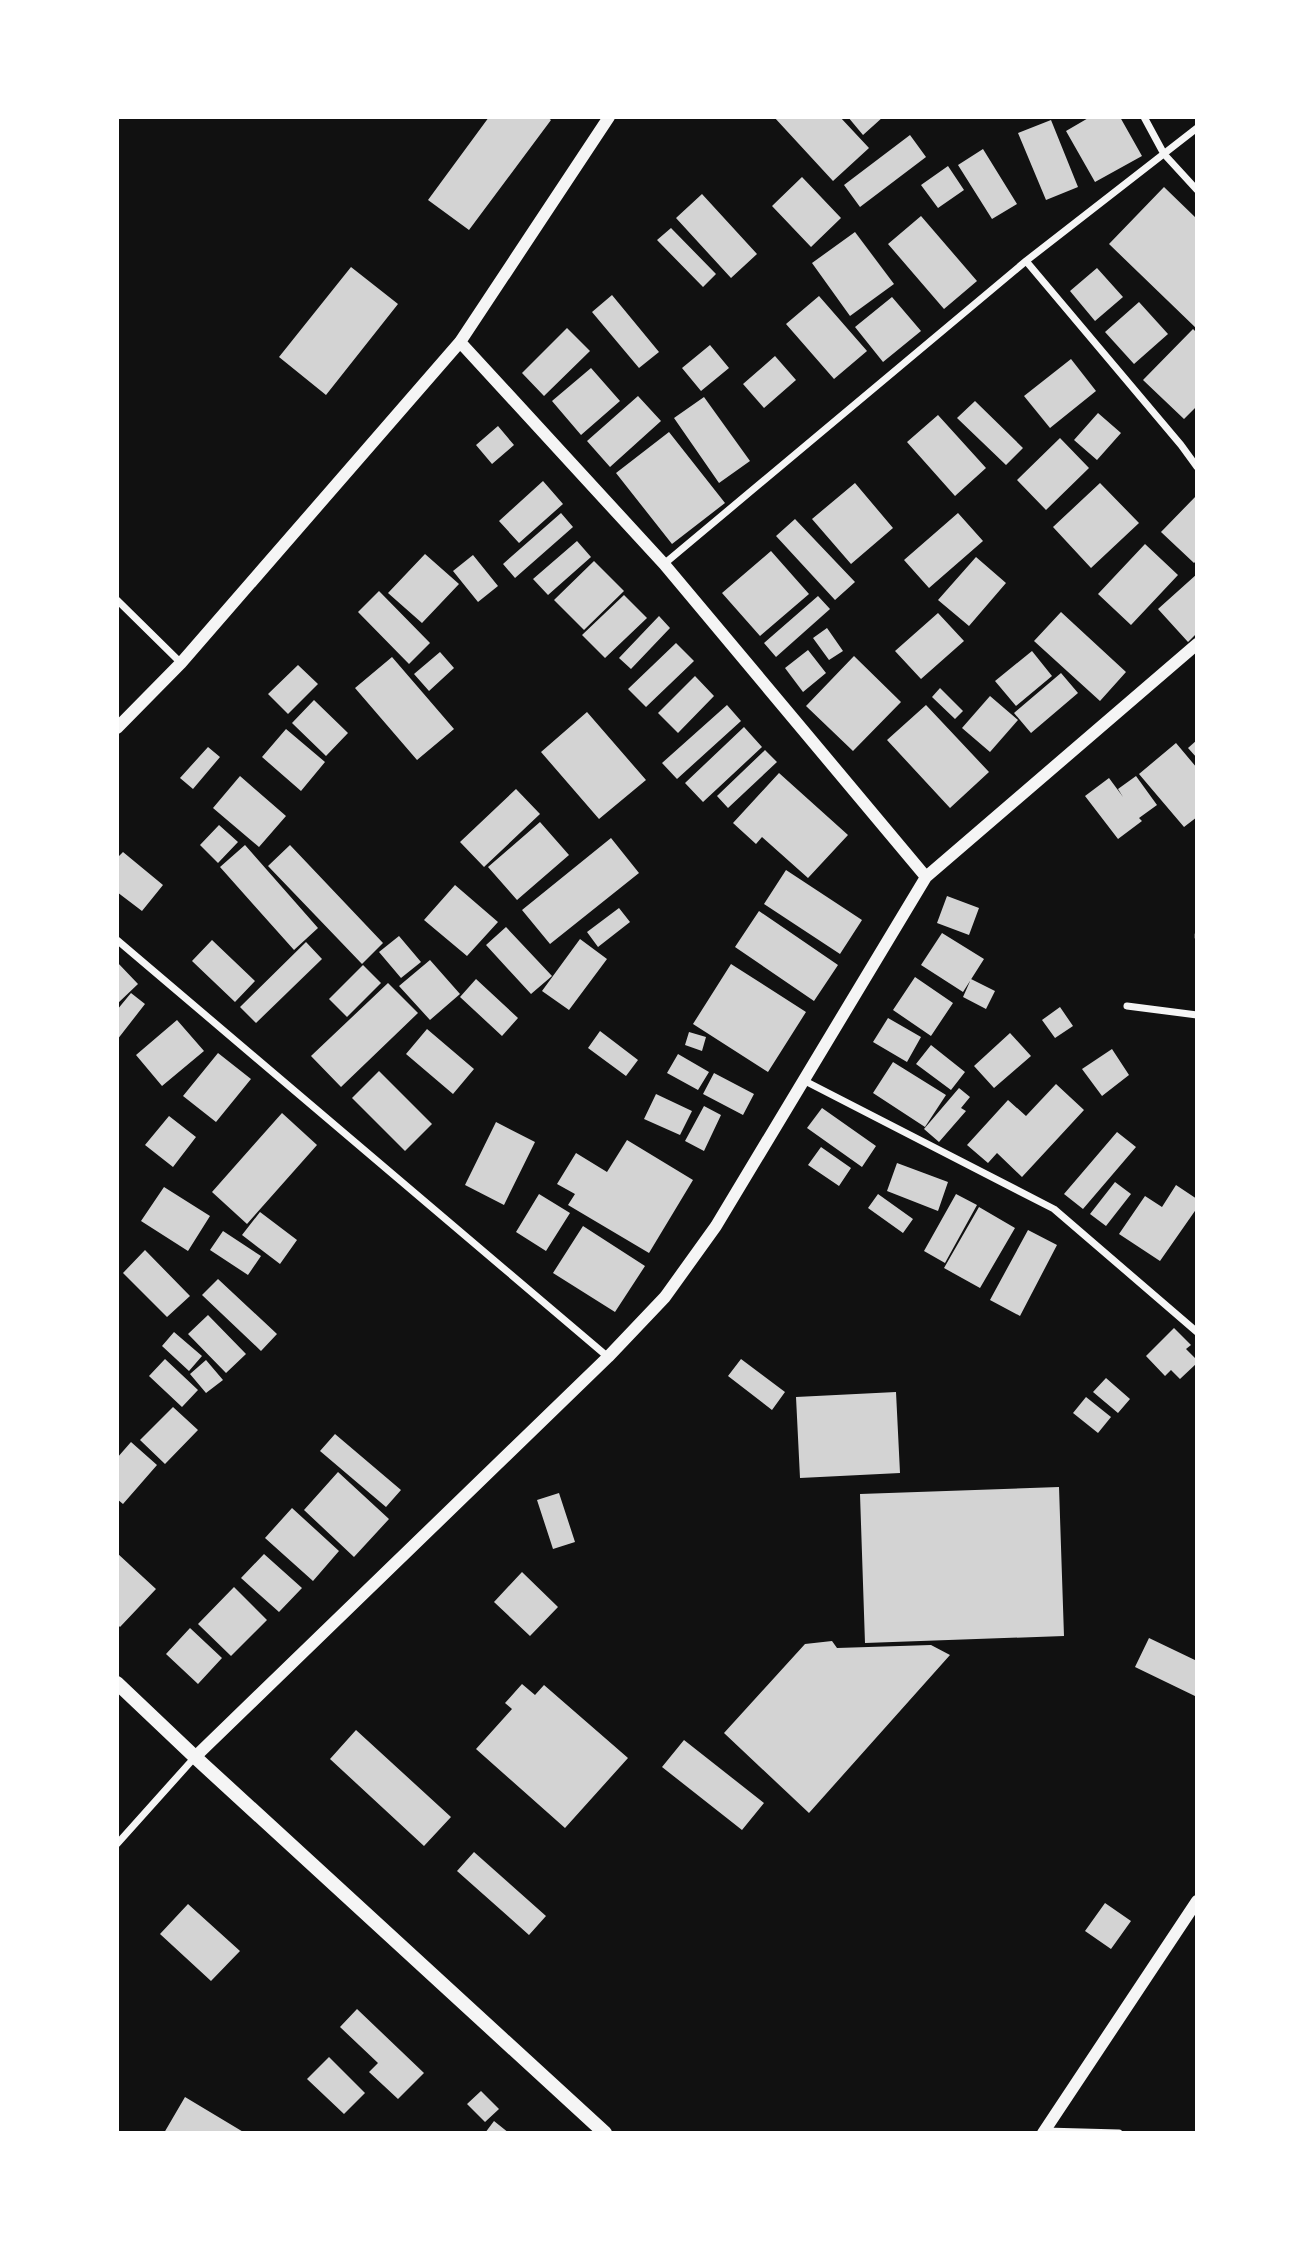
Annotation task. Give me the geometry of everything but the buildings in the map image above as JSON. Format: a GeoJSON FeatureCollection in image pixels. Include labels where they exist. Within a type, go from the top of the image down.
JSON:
{"type":"FeatureCollection","features":[{"type":"Feature","properties":{"kind":"main road"},"geometry":{"type":"LineString","coordinates":[[117,1683],[605,2133]]}},
{"type":"Feature","properties":{"kind":"street"},"geometry":{"type":"LineString","coordinates":[[117,729],[181,663],[460,342],[610,117]]}},
{"type":"Feature","properties":{"kind":"street"},"geometry":{"type":"LineString","coordinates":[[1144,117],[1164,154],[1197,190]]}},
{"type":"Feature","properties":{"kind":"street"},"geometry":{"type":"LineString","coordinates":[[664,564],[1026,261],[1197,128]]}},
{"type":"Feature","properties":{"kind":"street"},"geometry":{"type":"LineString","coordinates":[[1026,261],[1197,467]]}},
{"type":"Feature","properties":{"kind":"street"},"geometry":{"type":"LineString","coordinates":[[460,342],[664,564],[926,877]]}},
{"type":"Feature","properties":{"kind":"street"},"geometry":{"type":"LineString","coordinates":[[117,600],[181,663]]}},
{"type":"Feature","properties":{"kind":"street"},"geometry":{"type":"LineString","coordinates":[[117,1844],[195,1757],[608,1357],[665,1297],[716,1226],[926,877],[1197,644]]}},
{"type":"Feature","properties":{"kind":"street"},"geometry":{"type":"LineString","coordinates":[[117,940],[608,1357]]}},
{"type":"Feature","properties":{"kind":"street"},"geometry":{"type":"LineString","coordinates":[[1127,1006],[1197,1014]]}},
{"type":"Feature","properties":{"kind":"street"},"geometry":{"type":"LineString","coordinates":[[803,1080],[1054,1209],[1197,1332]]}},
{"type":"Feature","properties":{"kind":"street"},"geometry":{"type":"LineString","coordinates":[[1043,2132],[1197,1901]]}},
{"type":"Feature","properties":{"kind":"street"},"geometry":{"type":"LineString","coordinates":[[1043,2132],[1119,2133]]}}]}
